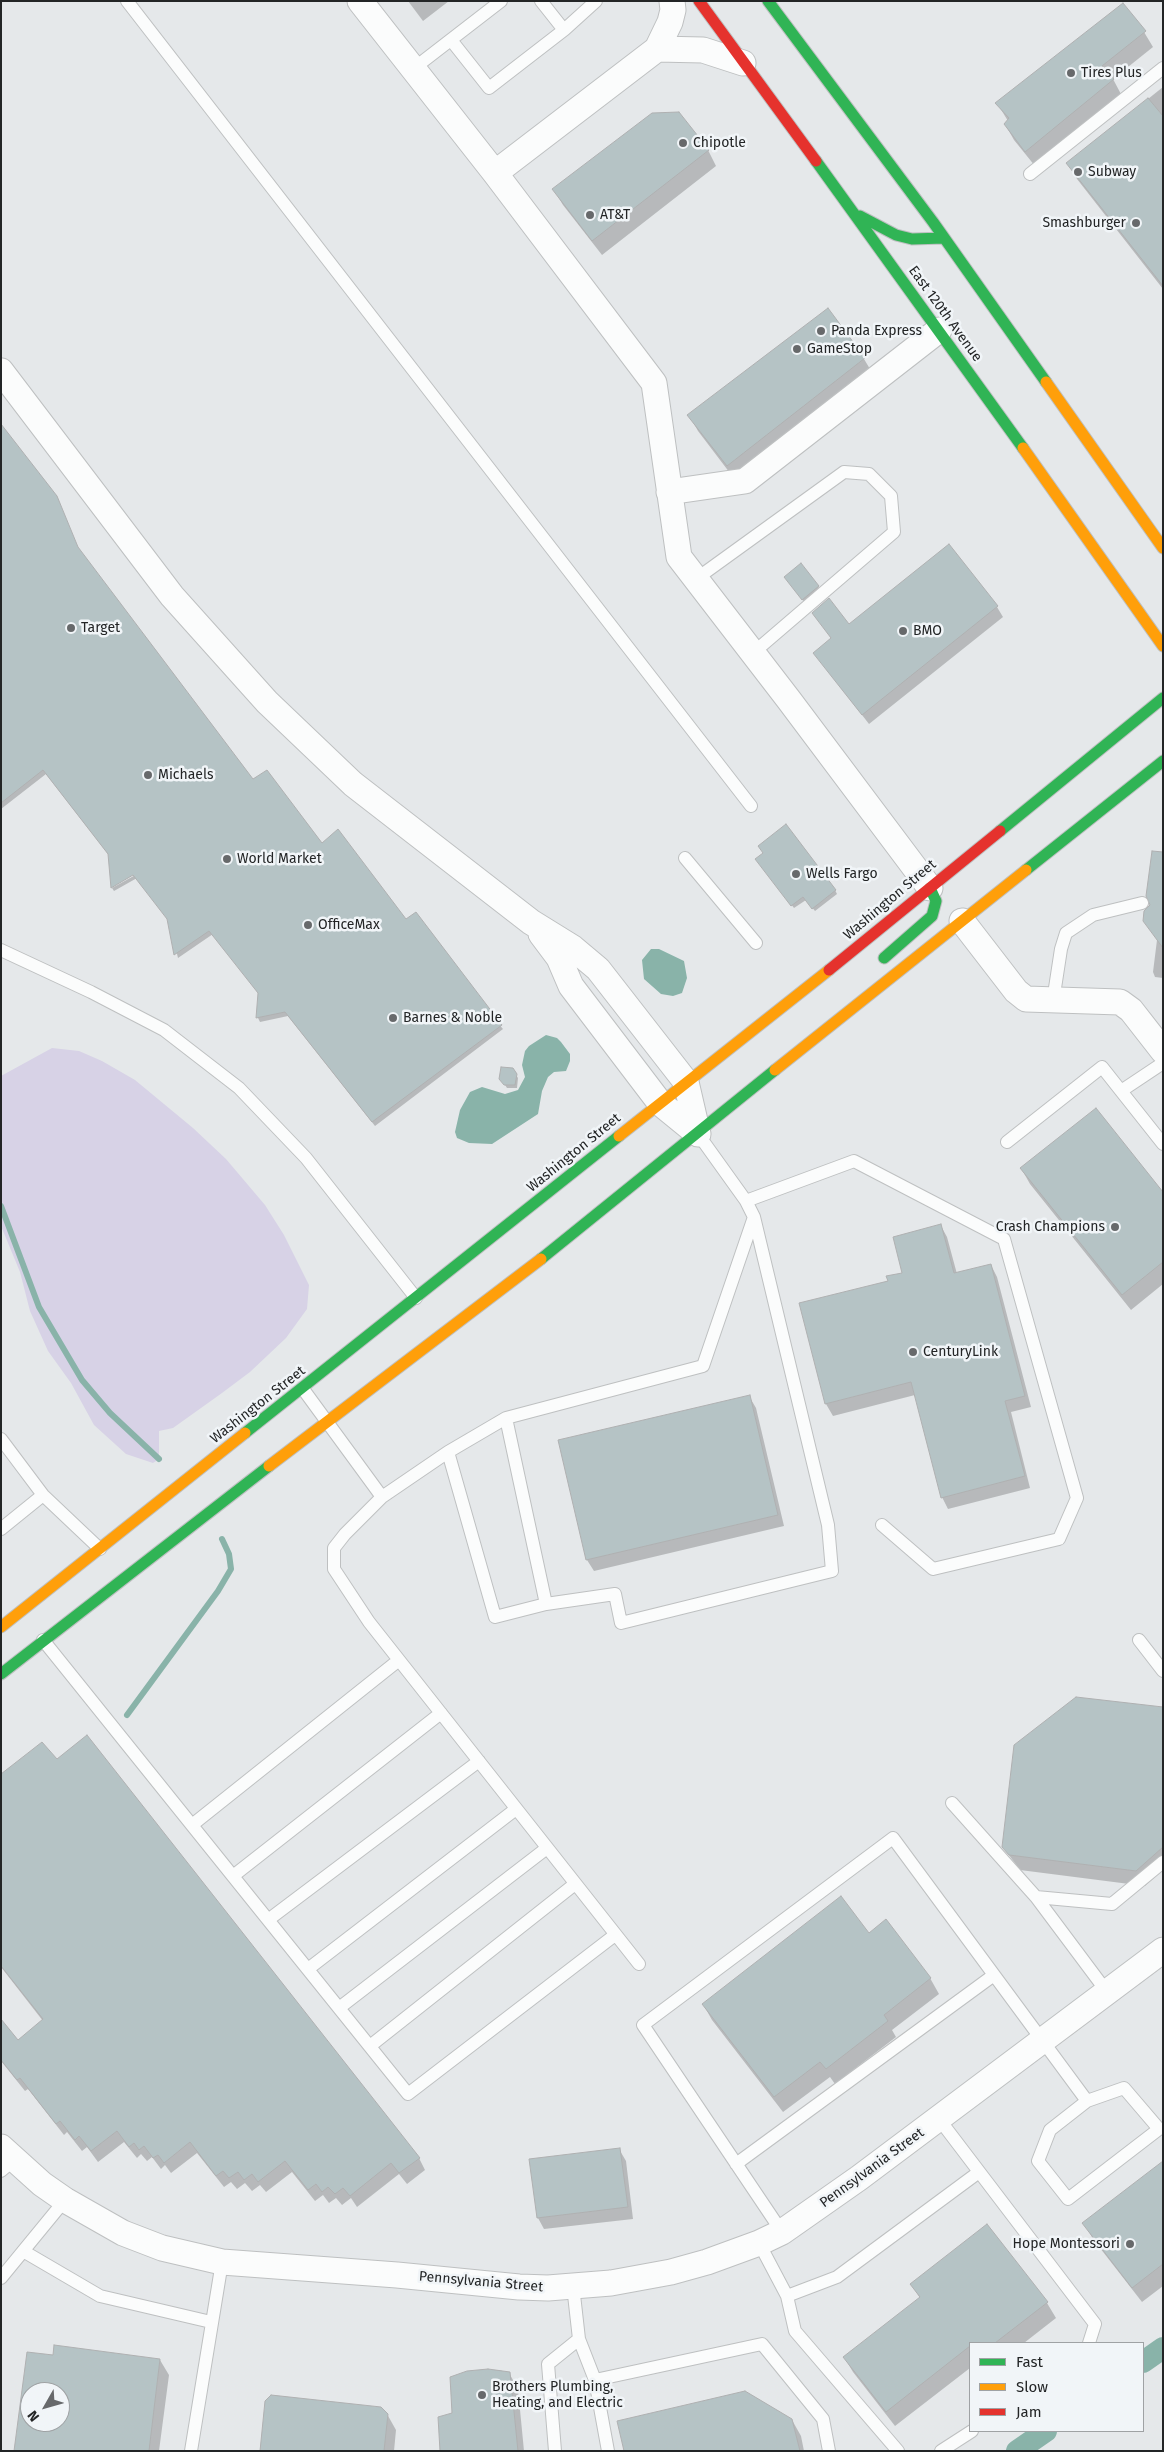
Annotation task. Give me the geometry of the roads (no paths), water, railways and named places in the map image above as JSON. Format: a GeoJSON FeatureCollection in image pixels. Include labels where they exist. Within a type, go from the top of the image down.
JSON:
{"type":"FeatureCollection","features":[{"type":"Feature","properties":{"kind":"main road","name":"East 120th Avenue"},"geometry":{"type":"LineString","coordinates":[[699,1],[939,330],[1163,646]]}},
{"type":"Feature","properties":{"kind":"main road"},"geometry":{"type":"LineString","coordinates":[[768,1],[944,238],[1163,548]]}},
{"type":"Feature","properties":{"kind":"main road"},"geometry":{"type":"LineString","coordinates":[[854,213],[896,235],[912,239],[944,238]]}},
{"type":"Feature","properties":{"kind":"main road","name":"Washington Street"},"geometry":{"type":"LineString","coordinates":[[1,1627],[303,1389],[686,1082],[785,1006],[1163,698]]}},
{"type":"Feature","properties":{"kind":"main road"},"geometry":{"type":"LineString","coordinates":[[1,1674],[210,1511],[522,1274],[698,1134],[818,1035],[1163,761]]}},
{"type":"Feature","properties":{"kind":"main road"},"geometry":{"type":"LineString","coordinates":[[875,965],[912,936],[932,916],[936,901],[930,888]]}},
{"type":"Feature","properties":{"kind":"main road"},"geometry":{"type":"LineString","coordinates":[[818,1035],[846,1000]]}},
{"type":"Feature","properties":{"kind":"street"},"geometry":{"type":"LineString","coordinates":[[360,1],[495,173],[654,383],[679,557],[930,888]]}},
{"type":"Feature","properties":{"kind":"street"},"geometry":{"type":"LineString","coordinates":[[495,173],[657,49],[670,22],[673,10],[672,1]]}},
{"type":"Feature","properties":{"kind":"street"},"geometry":{"type":"LineString","coordinates":[[657,49],[703,50],[744,62]]}},
{"type":"Feature","properties":{"kind":"street"},"geometry":{"type":"LineString","coordinates":[[669,492],[745,481],[939,330]]}},
{"type":"Feature","properties":{"kind":"street"},"geometry":{"type":"LineString","coordinates":[[1,371],[172,596],[267,702],[353,784],[531,922],[573,948],[598,969],[686,1082],[698,1134]]}},
{"type":"Feature","properties":{"kind":"street"},"geometry":{"type":"LineString","coordinates":[[962,921],[1016,992],[1032,1000],[1114,1000],[1120,1002],[1131,1010],[1163,1051]]}},
{"type":"Feature","properties":{"kind":"street"},"geometry":{"type":"LineString","coordinates":[[531,922],[559,958],[571,986],[660,1103],[698,1134]]}},
{"type":"Feature","properties":{"kind":"street","name":"Pennsylvania Street"},"geometry":{"type":"LineString","coordinates":[[5,2159],[65,2200],[139,2239],[162,2248],[222,2262],[397,2275],[519,2287],[610,2283],[671,2272],[759,2243],[782,2232],[939,2119],[1163,1950]]}},
{"type":"Feature","properties":{"kind":"lane"},"geometry":{"type":"LineString","coordinates":[[127,1],[750,806]]}},
{"type":"Feature","properties":{"kind":"lane"},"geometry":{"type":"LineString","coordinates":[[413,69],[501,1]]}},
{"type":"Feature","properties":{"kind":"lane"},"geometry":{"type":"LineString","coordinates":[[541,1],[564,30]]}},
{"type":"Feature","properties":{"kind":"lane"},"geometry":{"type":"LineString","coordinates":[[451,40],[489,88],[564,30],[596,1]]}},
{"type":"Feature","properties":{"kind":"lane"},"geometry":{"type":"LineString","coordinates":[[1030,174],[1163,68]]}},
{"type":"Feature","properties":{"kind":"lane"},"geometry":{"type":"LineString","coordinates":[[696,579],[844,472],[869,474],[891,496],[894,532],[753,653]]}},
{"type":"Feature","properties":{"kind":"lane"},"geometry":{"type":"LineString","coordinates":[[685,858],[756,943]]}},
{"type":"Feature","properties":{"kind":"lane"},"geometry":{"type":"LineString","coordinates":[[1053,1001],[1061,949],[1066,933],[1093,915],[1142,903]]}},
{"type":"Feature","properties":{"kind":"lane"},"geometry":{"type":"LineString","coordinates":[[1,950],[91,992],[164,1030],[239,1088],[306,1158],[416,1298]]}},
{"type":"Feature","properties":{"kind":"lane"},"geometry":{"type":"LineString","coordinates":[[1122,1091],[1163,1063]]}},
{"type":"Feature","properties":{"kind":"lane"},"geometry":{"type":"LineString","coordinates":[[1007,1142],[1102,1067],[1163,1144]]}},
{"type":"Feature","properties":{"kind":"lane"},"geometry":{"type":"LineString","coordinates":[[448,1452],[494,1617],[546,1604],[615,1594],[621,1623],[832,1571],[828,1525],[754,1217],[746,1201],[698,1134]]}},
{"type":"Feature","properties":{"kind":"lane"},"geometry":{"type":"LineString","coordinates":[[746,1201],[854,1161],[1004,1239],[1077,1498],[1058,1539],[933,1569],[882,1525]]}},
{"type":"Feature","properties":{"kind":"lane"},"geometry":{"type":"LineString","coordinates":[[639,1964],[369,1622],[334,1569],[334,1548],[344,1534],[382,1497],[448,1452],[506,1418],[703,1366],[754,1217]]}},
{"type":"Feature","properties":{"kind":"lane"},"geometry":{"type":"LineString","coordinates":[[303,1389],[382,1497]]}},
{"type":"Feature","properties":{"kind":"lane"},"geometry":{"type":"LineString","coordinates":[[506,1418],[546,1604]]}},
{"type":"Feature","properties":{"kind":"lane"},"geometry":{"type":"LineString","coordinates":[[1,1439],[43,1495],[100,1549]]}},
{"type":"Feature","properties":{"kind":"lane"},"geometry":{"type":"LineString","coordinates":[[1,1529],[43,1495]]}},
{"type":"Feature","properties":{"kind":"lane"},"geometry":{"type":"LineString","coordinates":[[43,1640],[408,2094],[615,1935]]}},
{"type":"Feature","properties":{"kind":"lane"},"geometry":{"type":"LineString","coordinates":[[1139,1640],[1163,1671]]}},
{"type":"Feature","properties":{"kind":"lane"},"geometry":{"type":"LineString","coordinates":[[192,1825],[399,1660]]}},
{"type":"Feature","properties":{"kind":"lane"},"geometry":{"type":"LineString","coordinates":[[233,1876],[440,1713]]}},
{"type":"Feature","properties":{"kind":"lane"},"geometry":{"type":"LineString","coordinates":[[268,1920],[479,1761]]}},
{"type":"Feature","properties":{"kind":"lane"},"geometry":{"type":"LineString","coordinates":[[952,1803],[1036,1897],[1107,1992]]}},
{"type":"Feature","properties":{"kind":"lane"},"geometry":{"type":"LineString","coordinates":[[308,1970],[516,1809]]}},
{"type":"Feature","properties":{"kind":"lane"},"geometry":{"type":"LineString","coordinates":[[782,2232],[643,2025],[893,1838],[1087,2100]]}},
{"type":"Feature","properties":{"kind":"lane"},"geometry":{"type":"LineString","coordinates":[[339,2008],[547,1848]]}},
{"type":"Feature","properties":{"kind":"lane"},"geometry":{"type":"LineString","coordinates":[[1036,1897],[1112,1904],[1163,1862]]}},
{"type":"Feature","properties":{"kind":"lane"},"geometry":{"type":"LineString","coordinates":[[370,2046],[575,1884]]}},
{"type":"Feature","properties":{"kind":"lane"},"geometry":{"type":"LineString","coordinates":[[736,2164],[994,1975]]}},
{"type":"Feature","properties":{"kind":"lane"},"geometry":{"type":"LineString","coordinates":[[1124,2088],[1159,2129],[1068,2199],[1038,2161],[1050,2130],[1087,2100],[1124,2088]]}},
{"type":"Feature","properties":{"kind":"lane"},"geometry":{"type":"LineString","coordinates":[[939,2119],[1095,2324],[1089,2342]]}},
{"type":"Feature","properties":{"kind":"lane"},"geometry":{"type":"LineString","coordinates":[[787,2296],[837,2278],[979,2172]]}},
{"type":"Feature","properties":{"kind":"lane"},"geometry":{"type":"LineString","coordinates":[[1,2278],[65,2200]]}},
{"type":"Feature","properties":{"kind":"lane"},"geometry":{"type":"LineString","coordinates":[[759,2243],[787,2296],[795,2331],[898,2451]]}},
{"type":"Feature","properties":{"kind":"lane"},"geometry":{"type":"LineString","coordinates":[[23,2251],[100,2296],[211,2322]]}},
{"type":"Feature","properties":{"kind":"lane"},"geometry":{"type":"LineString","coordinates":[[191,2451],[222,2262]]}},
{"type":"Feature","properties":{"kind":"lane"},"geometry":{"type":"LineString","coordinates":[[573,2286],[579,2340],[596,2380],[608,2451]]}},
{"type":"Feature","properties":{"kind":"lane"},"geometry":{"type":"LineString","coordinates":[[555,2451],[548,2364],[579,2340]]}},
{"type":"Feature","properties":{"kind":"lane"},"geometry":{"type":"LineString","coordinates":[[596,2380],[762,2344],[823,2419],[829,2451]]}},
{"type":"Feature","properties":{"kind":"lane"},"geometry":{"type":"LineString","coordinates":[[940,2451],[970,2432]]}},
{"type":"Feature","properties":{"kind":"waterway"},"geometry":{"type":"LineString","coordinates":[[1,1206],[39,1307],[82,1380],[110,1413],[159,1459]]}},
{"type":"Feature","properties":{"kind":"waterway"},"geometry":{"type":"LineString","coordinates":[[127,1715],[218,1591],[231,1569],[229,1554],[222,1539]]}},
{"type":"Feature","properties":{"kind":"waterway"},"geometry":{"type":"LineString","coordinates":[[1144,2361],[1163,2348]]}},
{"type":"Feature","properties":{"kind":"waterway"},"geometry":{"type":"LineString","coordinates":[[1017,2451],[1045,2432]]}},
{"type":"Feature","properties":{"kind":"place","name":"Tires Plus"},"geometry":{"type":"Point","coordinates":[1071,73]}},
{"type":"Feature","properties":{"kind":"place","name":"Chipotle"},"geometry":{"type":"Point","coordinates":[683,143]}},
{"type":"Feature","properties":{"kind":"place","name":"Subway"},"geometry":{"type":"Point","coordinates":[1078,172]}},
{"type":"Feature","properties":{"kind":"place","name":"AT&T"},"geometry":{"type":"Point","coordinates":[590,215]}},
{"type":"Feature","properties":{"kind":"place","name":"Smashburger"},"geometry":{"type":"Point","coordinates":[1136,223]}},
{"type":"Feature","properties":{"kind":"place","name":"Panda Express"},"geometry":{"type":"Point","coordinates":[821,331]}},
{"type":"Feature","properties":{"kind":"place","name":"GameStop"},"geometry":{"type":"Point","coordinates":[797,349]}},
{"type":"Feature","properties":{"kind":"place","name":"Target"},"geometry":{"type":"Point","coordinates":[71,628]}},
{"type":"Feature","properties":{"kind":"place","name":"BMO"},"geometry":{"type":"Point","coordinates":[903,631]}},
{"type":"Feature","properties":{"kind":"place","name":"Michaels"},"geometry":{"type":"Point","coordinates":[148,775]}},
{"type":"Feature","properties":{"kind":"place","name":"World Market"},"geometry":{"type":"Point","coordinates":[227,859]}},
{"type":"Feature","properties":{"kind":"place","name":"Wells Fargo"},"geometry":{"type":"Point","coordinates":[796,874]}},
{"type":"Feature","properties":{"kind":"place","name":"OfficeMax"},"geometry":{"type":"Point","coordinates":[308,925]}},
{"type":"Feature","properties":{"kind":"place","name":"Barnes & Noble"},"geometry":{"type":"Point","coordinates":[393,1018]}},
{"type":"Feature","properties":{"kind":"place","name":"Crash Champions"},"geometry":{"type":"Point","coordinates":[1115,1227]}},
{"type":"Feature","properties":{"kind":"place","name":"CenturyLink"},"geometry":{"type":"Point","coordinates":[913,1352]}},
{"type":"Feature","properties":{"kind":"place","name":"Hope Montessori"},"geometry":{"type":"Point","coordinates":[1130,2244]}},
{"type":"Feature","properties":{"kind":"place","name":"Brothers Plumbing, Heating, and Electric"},"geometry":{"type":"Point","coordinates":[482,2395]}}]}
